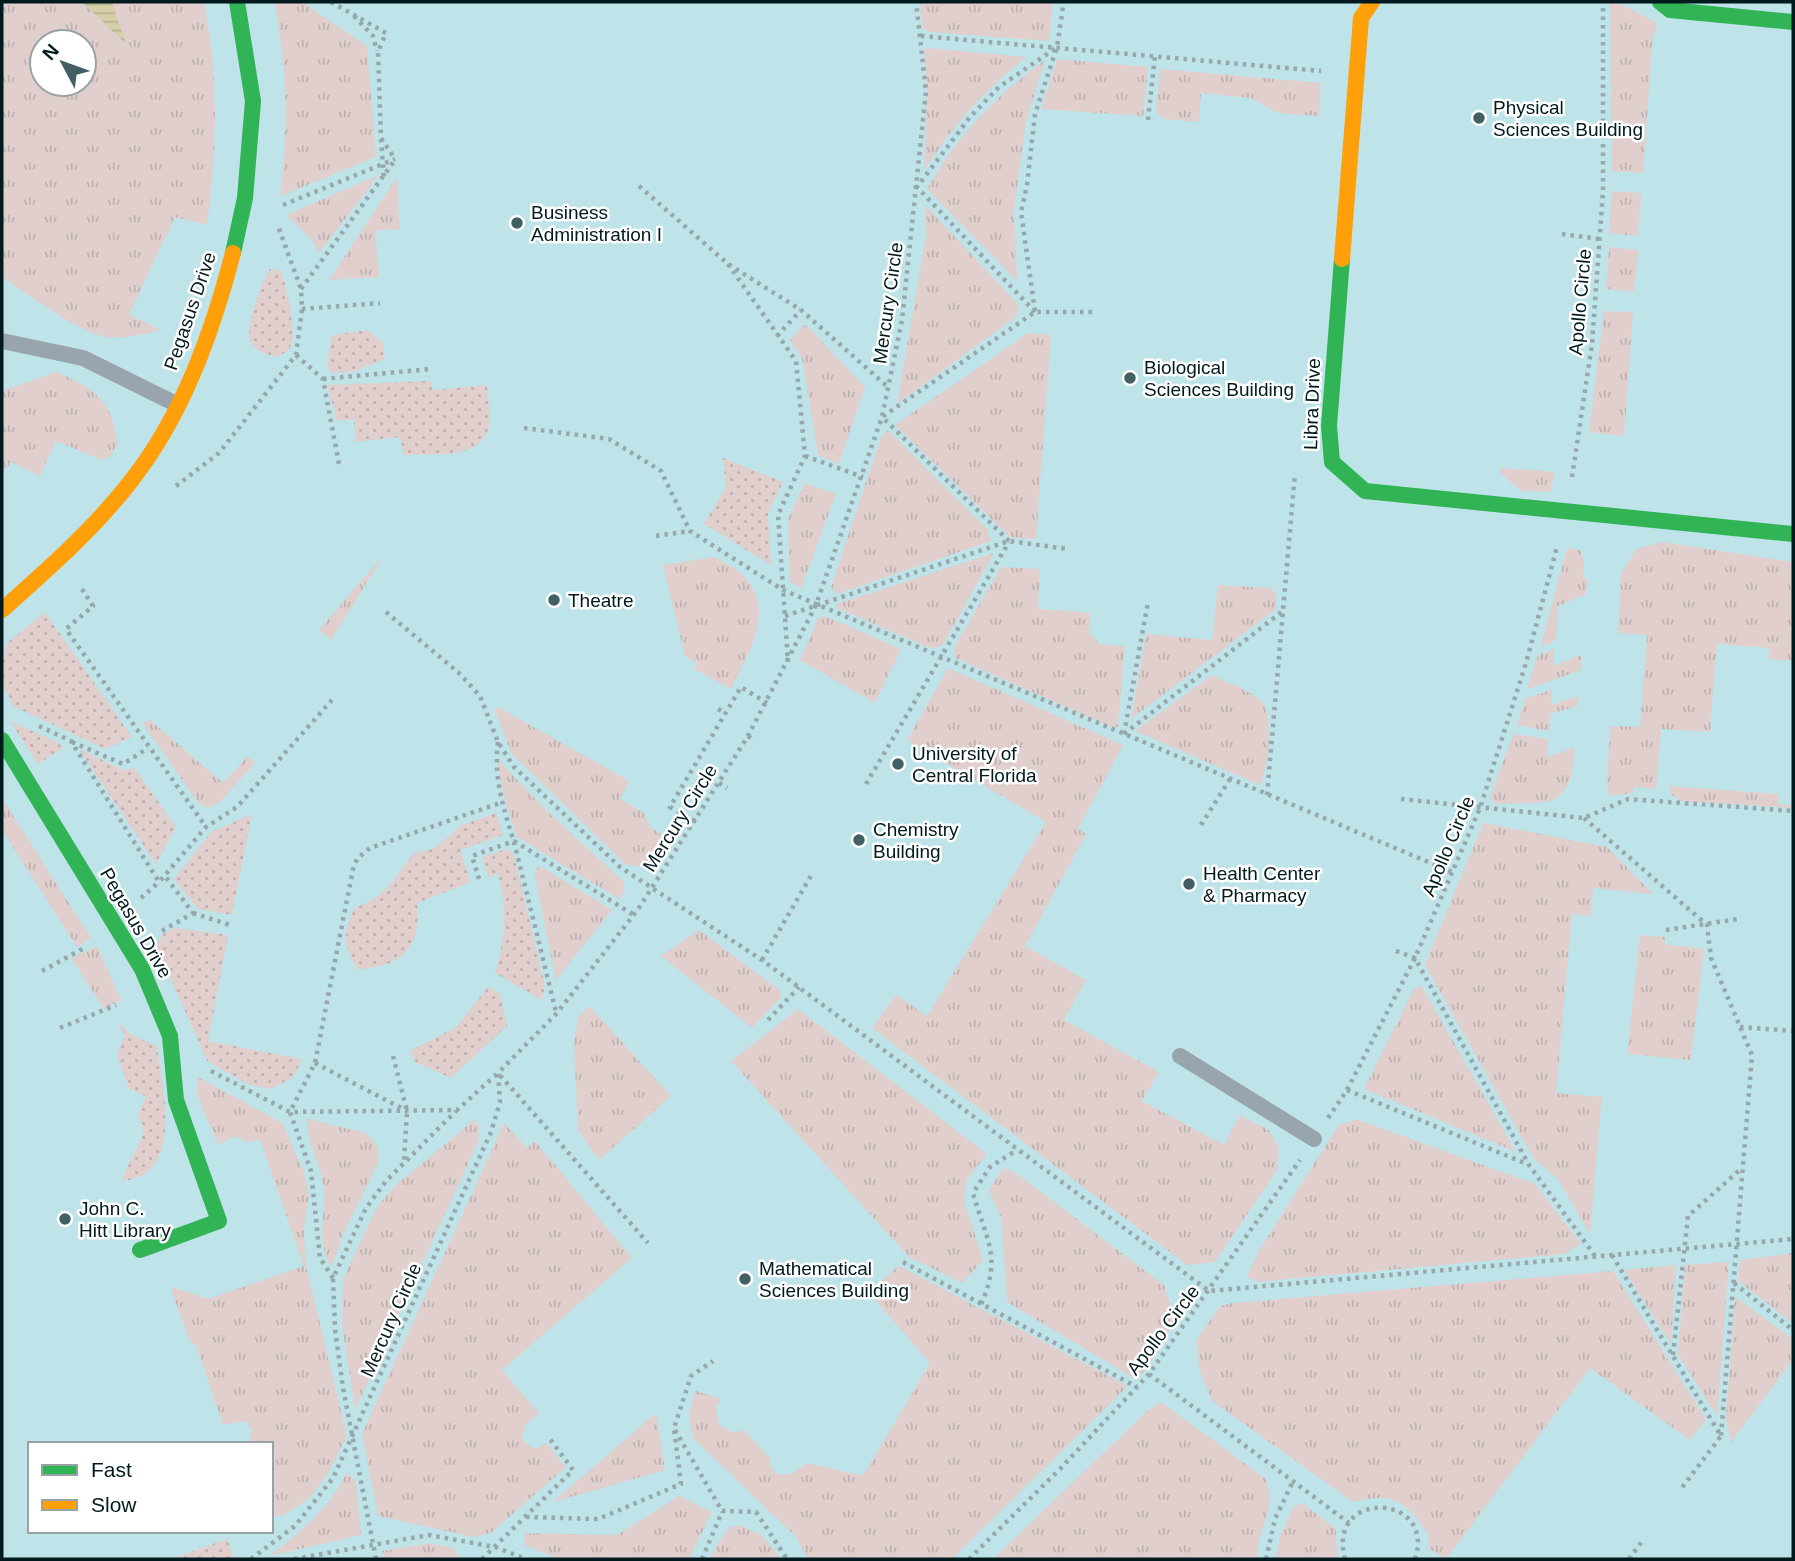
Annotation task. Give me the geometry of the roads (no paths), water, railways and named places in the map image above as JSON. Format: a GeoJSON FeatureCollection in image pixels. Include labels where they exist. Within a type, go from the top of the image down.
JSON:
{"type":"FeatureCollection","features":[{"type":"Feature","properties":{"kind":"street","name":"Pegasus Drive"},"geometry":{"type":"LineString","coordinates":[[2,610],[69,550],[133,479],[178,405],[201,357],[243,218],[253,100],[237,2]]}},
{"type":"Feature","properties":{"kind":"street","name":"Libra Drive"},"geometry":{"type":"LineString","coordinates":[[1372,2],[1361,18],[1329,426],[1332,462],[1365,491],[1793,534]]}},
{"type":"Feature","properties":{"kind":"street"},"geometry":{"type":"LineString","coordinates":[[1660,2],[1670,10],[1793,22]]}},
{"type":"Feature","properties":{"kind":"street","name":"Pegasus Drive"},"geometry":{"type":"LineString","coordinates":[[2,740],[142,969],[170,1036],[176,1100],[219,1221],[140,1250]]}},
{"type":"Feature","properties":{"kind":"lane"},"geometry":{"type":"LineString","coordinates":[[2,341],[83,359],[178,405]]}},
{"type":"Feature","properties":{"kind":"lane"},"geometry":{"type":"LineString","coordinates":[[1180,1056],[1314,1139]]}},
{"type":"Feature","properties":{"kind":"place","name":"Physical Sciences Building"},"geometry":{"type":"Point","coordinates":[1479,118]}},
{"type":"Feature","properties":{"kind":"place","name":"Business Administration I"},"geometry":{"type":"Point","coordinates":[517,223]}},
{"type":"Feature","properties":{"kind":"place","name":"Biological Sciences Building"},"geometry":{"type":"Point","coordinates":[1130,378]}},
{"type":"Feature","properties":{"kind":"place","name":"Theatre"},"geometry":{"type":"Point","coordinates":[554,600]}},
{"type":"Feature","properties":{"kind":"place","name":"University of Central Florida"},"geometry":{"type":"Point","coordinates":[898,764]}},
{"type":"Feature","properties":{"kind":"place","name":"Chemistry Building"},"geometry":{"type":"Point","coordinates":[859,840]}},
{"type":"Feature","properties":{"kind":"place","name":"Health Center & Pharmacy"},"geometry":{"type":"Point","coordinates":[1189,884]}},
{"type":"Feature","properties":{"kind":"place","name":"John C. Hitt Library"},"geometry":{"type":"Point","coordinates":[65,1219]}},
{"type":"Feature","properties":{"kind":"place","name":"Mathematical Sciences Building"},"geometry":{"type":"Point","coordinates":[745,1279]}}]}
